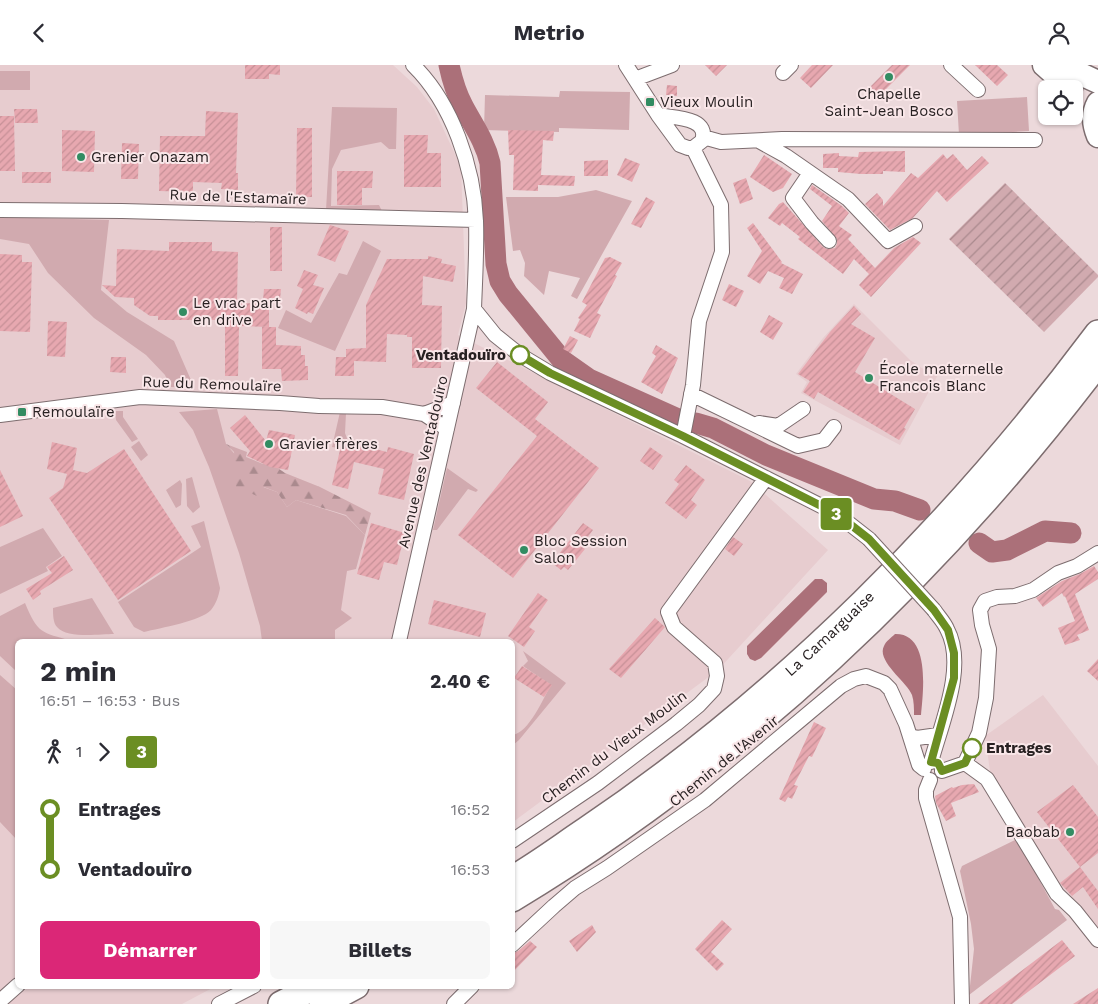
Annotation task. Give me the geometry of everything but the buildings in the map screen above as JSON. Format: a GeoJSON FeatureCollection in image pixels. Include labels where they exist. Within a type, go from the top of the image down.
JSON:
{"type":"FeatureCollection","features":[{"type":"Feature","properties":{"kind":"highway","name":"La Camarguaise"},"geometry":{"type":"LineString","coordinates":[[515,877],[628,802],[689,755],[783,676],[862,604],[983,474],[1047,399],[1098,333]]}},
{"type":"Feature","properties":{"kind":"highway","name":"La Camarguaise"},"geometry":{"type":"LineString","coordinates":[[515,897],[640,815],[746,733],[807,681],[877,615],[938,553],[1058,415],[1098,363]]}},
{"type":"Feature","properties":{"kind":"highway"},"geometry":{"type":"LineString","coordinates":[[281,1004],[310,989]]}},
{"type":"Feature","properties":{"kind":"highway"},"geometry":{"type":"LineString","coordinates":[[322,1004],[350,989]]}},
{"type":"Feature","properties":{"kind":"main road"},"geometry":{"type":"LineString","coordinates":[[1044,65],[1061,80]]}},
{"type":"Feature","properties":{"kind":"main road"},"geometry":{"type":"LineString","coordinates":[[1061,65],[1098,82]]}},
{"type":"Feature","properties":{"kind":"main road"},"geometry":{"type":"LineString","coordinates":[[1083,103],[1096,119]]}},
{"type":"Feature","properties":{"kind":"street","name":"Avenue des Ventadouïro"},"geometry":{"type":"LineString","coordinates":[[399,639],[474,309],[476,220],[471,178],[458,136],[423,74],[413,65]]}},
{"type":"Feature","properties":{"kind":"street"},"geometry":{"type":"LineString","coordinates":[[626,65],[658,115],[676,137],[680,145],[693,148],[699,144],[703,133],[700,125],[696,122],[658,115]]}},
{"type":"Feature","properties":{"kind":"street"},"geometry":{"type":"LineString","coordinates":[[636,79],[672,65]]}},
{"type":"Feature","properties":{"kind":"street"},"geometry":{"type":"LineString","coordinates":[[951,65],[978,90]]}},
{"type":"Feature","properties":{"kind":"street"},"geometry":{"type":"LineString","coordinates":[[676,137],[680,125],[688,120]]}},
{"type":"Feature","properties":{"kind":"street"},"geometry":{"type":"LineString","coordinates":[[703,137],[720,142],[782,139],[1035,140]]}},
{"type":"Feature","properties":{"kind":"street"},"geometry":{"type":"LineString","coordinates":[[758,141],[786,156],[848,199],[888,241],[915,226]]}},
{"type":"Feature","properties":{"kind":"street"},"geometry":{"type":"LineString","coordinates":[[683,436],[692,390],[699,321],[722,251],[721,205],[693,148]]}},
{"type":"Feature","properties":{"kind":"street"},"geometry":{"type":"LineString","coordinates":[[810,173],[793,198],[829,241]]}},
{"type":"Feature","properties":{"kind":"street","name":"Rue de l'Estamaïre"},"geometry":{"type":"LineString","coordinates":[[0,210],[131,211],[476,220]]}},
{"type":"Feature","properties":{"kind":"street"},"geometry":{"type":"LineString","coordinates":[[474,309],[494,335],[520,355],[550,373],[683,436],[837,514],[869,539],[934,610],[948,630],[954,653],[954,678],[928,770],[926,798],[960,917],[962,1004]]}},
{"type":"Feature","properties":{"kind":"street"},"geometry":{"type":"LineString","coordinates":[[468,336],[494,335]]}},
{"type":"Feature","properties":{"kind":"street"},"geometry":{"type":"LineString","coordinates":[[692,390],[757,423],[778,425],[803,409]]}},
{"type":"Feature","properties":{"kind":"street"},"geometry":{"type":"LineString","coordinates":[[692,390],[798,446],[824,441],[834,427]]}},
{"type":"Feature","properties":{"kind":"street","name":"Rue du Remoulaïre"},"geometry":{"type":"LineString","coordinates":[[0,415],[140,397],[319,406],[382,407],[424,414],[447,429]]}},
{"type":"Feature","properties":{"kind":"street"},"geometry":{"type":"LineString","coordinates":[[424,414],[453,403]]}},
{"type":"Feature","properties":{"kind":"street","name":"Chemin du Vieux Moulin"},"geometry":{"type":"LineString","coordinates":[[515,839],[598,783],[661,736],[699,705],[714,689],[717,676],[715,663],[674,627],[668,611],[766,478]]}},
{"type":"Feature","properties":{"kind":"street"},"geometry":{"type":"LineString","coordinates":[[928,770],[938,778],[942,771],[965,763],[979,733],[986,698],[990,649],[982,625],[980,610],[985,601],[997,597],[1015,596],[1033,590],[1058,573],[1077,566],[1098,553]]}},
{"type":"Feature","properties":{"kind":"street","name":"Chemin de l'Avenir"},"geometry":{"type":"LineString","coordinates":[[515,942],[575,888],[705,801],[841,686],[854,679],[866,676],[884,683],[890,689],[910,737],[919,765],[928,770]]}},
{"type":"Feature","properties":{"kind":"street"},"geometry":{"type":"LineString","coordinates":[[910,737],[938,735]]}},
{"type":"Feature","properties":{"kind":"street"},"geometry":{"type":"LineString","coordinates":[[965,763],[987,779],[1057,894],[1075,911],[1098,940]]}},
{"type":"Feature","properties":{"kind":"street"},"geometry":{"type":"LineString","coordinates":[[0,1001],[15,988]]}},
{"type":"Feature","properties":{"kind":"street"},"geometry":{"type":"LineString","coordinates":[[219,1004],[248,989]]}},
{"type":"Feature","properties":{"kind":"street"},"geometry":{"type":"LineString","coordinates":[[454,1004],[469,989]]}},
{"type":"Feature","properties":{"kind":"shaded area"},"geometry":{"type":"Polygon","coordinates":[[[0,65],[393,65],[417,87],[434,109],[461,167],[466,303],[458,335],[750,481],[828,550],[718,670],[515,821],[515,639],[15,639],[15,989],[210,989],[182,1004],[0,1004],[0,65]]]}},
{"type":"Feature","properties":{"kind":"shaded area","name":"École maternelle Francois Blanc"},"geometry":{"type":"Polygon","coordinates":[[[854,304],[910,360],[925,370],[939,373],[900,445],[801,393],[807,382],[796,374],[823,338],[854,304]]]}},
{"type":"Feature","properties":{"kind":"shaded area"},"geometry":{"type":"Polygon","coordinates":[[[815,579],[822,579],[827,583],[827,592],[761,658],[755,661],[750,659],[747,654],[747,646],[815,579]]]}},
{"type":"Feature","properties":{"kind":"shaded area"},"geometry":{"type":"Polygon","coordinates":[[[895,634],[907,636],[915,643],[920,653],[923,679],[921,715],[914,715],[912,695],[884,658],[884,646],[895,634]]]}},
{"type":"Feature","properties":{"kind":"shaded area"},"geometry":{"type":"Polygon","coordinates":[[[1043,695],[1098,766],[1098,932],[1055,878],[990,771],[985,736],[1043,695]]]}},
{"type":"Feature","properties":{"kind":"green space"},"geometry":{"type":"Polygon","coordinates":[[[0,71],[30,71],[30,90],[0,90],[0,71]]]}},
{"type":"Feature","properties":{"kind":"green space"},"geometry":{"type":"Polygon","coordinates":[[[560,91],[630,92],[629,130],[559,128],[559,132],[484,130],[485,95],[559,97],[560,91]]]}},
{"type":"Feature","properties":{"kind":"green space"},"geometry":{"type":"Polygon","coordinates":[[[1027,97],[1029,131],[959,135],[957,101],[1027,97]]]}},
{"type":"Feature","properties":{"kind":"green space"},"geometry":{"type":"Polygon","coordinates":[[[332,107],[397,108],[396,149],[389,149],[381,142],[341,150],[332,169],[331,206],[379,205],[382,211],[326,210],[332,107]]]}},
{"type":"Feature","properties":{"kind":"green space"},"geometry":{"type":"Polygon","coordinates":[[[1005,183],[1098,275],[1044,332],[949,239],[1005,183]]]}},
{"type":"Feature","properties":{"kind":"green space"},"geometry":{"type":"Polygon","coordinates":[[[596,190],[632,201],[577,299],[571,296],[580,278],[549,271],[544,295],[524,276],[525,263],[520,250],[513,251],[506,197],[558,197],[596,190]]]}},
{"type":"Feature","properties":{"kind":"green space"},"geometry":{"type":"Polygon","coordinates":[[[0,217],[109,220],[101,290],[127,312],[174,341],[194,387],[170,387],[165,375],[146,355],[94,318],[48,273],[29,244],[0,239],[0,217]]]}},
{"type":"Feature","properties":{"kind":"green space"},"geometry":{"type":"Polygon","coordinates":[[[363,241],[381,251],[335,351],[278,328],[286,310],[311,323],[339,273],[347,275],[363,241]]]}},
{"type":"Feature","properties":{"kind":"green space"},"geometry":{"type":"Polygon","coordinates":[[[217,409],[226,444],[263,487],[277,492],[287,507],[296,500],[346,516],[365,535],[356,569],[347,571],[341,610],[352,618],[335,630],[335,639],[262,639],[260,626],[239,553],[209,467],[193,430],[179,412],[217,409]]]}},
{"type":"Feature","properties":{"kind":"green space"},"geometry":{"type":"Polygon","coordinates":[[[115,411],[123,411],[123,417],[138,439],[132,442],[116,420],[115,411]]]}},
{"type":"Feature","properties":{"kind":"green space"},"geometry":{"type":"Polygon","coordinates":[[[340,412],[346,413],[345,433],[348,441],[341,438],[338,448],[332,447],[340,412]]]}},
{"type":"Feature","properties":{"kind":"green space"},"geometry":{"type":"Polygon","coordinates":[[[139,441],[148,455],[141,461],[131,447],[139,441]]]}},
{"type":"Feature","properties":{"kind":"green space"},"geometry":{"type":"Polygon","coordinates":[[[226,444],[247,452],[246,457],[263,464],[266,460],[285,473],[320,487],[371,513],[365,535],[346,515],[296,500],[287,507],[277,492],[264,487],[257,496],[236,487],[234,452],[226,444]]]}},
{"type":"Feature","properties":{"kind":"green space"},"geometry":{"type":"Polygon","coordinates":[[[447,468],[478,490],[476,492],[468,489],[437,530],[433,530],[447,468]]]}},
{"type":"Feature","properties":{"kind":"green space"},"geometry":{"type":"Polygon","coordinates":[[[192,477],[200,507],[193,513],[187,506],[186,479],[192,477]]]}},
{"type":"Feature","properties":{"kind":"green space"},"geometry":{"type":"Polygon","coordinates":[[[180,480],[182,484],[181,505],[176,508],[166,490],[180,480]]]}},
{"type":"Feature","properties":{"kind":"green space"},"geometry":{"type":"Polygon","coordinates":[[[204,521],[220,588],[213,608],[199,618],[170,626],[144,632],[134,627],[118,602],[201,547],[191,526],[204,521]]]}},
{"type":"Feature","properties":{"kind":"green space"},"geometry":{"type":"Polygon","coordinates":[[[43,528],[62,556],[46,567],[48,571],[0,594],[0,547],[43,528]]]}},
{"type":"Feature","properties":{"kind":"green space"},"geometry":{"type":"Polygon","coordinates":[[[92,598],[114,634],[76,634],[62,631],[57,627],[54,621],[53,608],[92,598]]]}},
{"type":"Feature","properties":{"kind":"green space"},"geometry":{"type":"Polygon","coordinates":[[[25,603],[37,626],[53,636],[64,639],[15,639],[15,670],[0,656],[0,616],[25,603]]]}},
{"type":"Feature","properties":{"kind":"green space"},"geometry":{"type":"Polygon","coordinates":[[[523,651],[566,683],[515,743],[515,734],[519,733],[530,722],[551,685],[523,666],[528,661],[523,651]]]}},
{"type":"Feature","properties":{"kind":"green space"},"geometry":{"type":"Polygon","coordinates":[[[0,675],[15,688],[15,838],[0,822],[0,675]]]}},
{"type":"Feature","properties":{"kind":"green space"},"geometry":{"type":"Polygon","coordinates":[[[1017,839],[1055,909],[1059,910],[1067,920],[969,995],[974,949],[960,871],[962,866],[1017,839]]]}},
{"type":"Feature","properties":{"kind":"waterway"},"geometry":{"type":"LineString","coordinates":[[449,65],[458,96],[488,155],[496,264],[500,281],[508,294],[562,360],[589,379],[676,418]]}},
{"type":"Feature","properties":{"kind":"waterway"},"geometry":{"type":"LineString","coordinates":[[696,423],[713,428],[766,455],[874,499],[895,501],[920,510]]}},
{"type":"Feature","properties":{"kind":"waterway"},"geometry":{"type":"LineString","coordinates":[[979,543],[992,552],[1007,550],[1045,531],[1071,533]]}},
{"type":"Feature","properties":{"kind":"bus line","name":"3"},"geometry":{"type":"LineString","coordinates":[[520,355],[550,373],[683,436],[837,514],[869,539],[934,610],[948,630],[954,653],[954,678],[931,762],[938,763],[942,771],[965,763],[972,748]]}},
{"type":"Feature","properties":{"kind":"place","name":"Chapelle Saint-Jean Bosco"},"geometry":{"type":"Point","coordinates":[889,77]}},
{"type":"Feature","properties":{"kind":"place","name":"Vieux Moulin"},"geometry":{"type":"Point","coordinates":[650,102]}},
{"type":"Feature","properties":{"kind":"place","name":"Grenier Onazam"},"geometry":{"type":"Point","coordinates":[81,157]}},
{"type":"Feature","properties":{"kind":"place","name":"Le vrac part en drive"},"geometry":{"type":"Point","coordinates":[183,312]}},
{"type":"Feature","properties":{"kind":"place","name":"Ventadouïro"},"geometry":{"type":"Point","coordinates":[520,355]}},
{"type":"Feature","properties":{"kind":"place","name":"École maternelle Francois Blanc"},"geometry":{"type":"Point","coordinates":[869,378]}},
{"type":"Feature","properties":{"kind":"place","name":"Remoulaïre"},"geometry":{"type":"Point","coordinates":[22,412]}},
{"type":"Feature","properties":{"kind":"place","name":"Gravier frères"},"geometry":{"type":"Point","coordinates":[269,444]}},
{"type":"Feature","properties":{"kind":"place","name":"Bloc Session Salon"},"geometry":{"type":"Point","coordinates":[524,550]}},
{"type":"Feature","properties":{"kind":"place","name":"Entrages"},"geometry":{"type":"Point","coordinates":[972,748]}},
{"type":"Feature","properties":{"kind":"place","name":"Baobab"},"geometry":{"type":"Point","coordinates":[1070,832]}}]}
